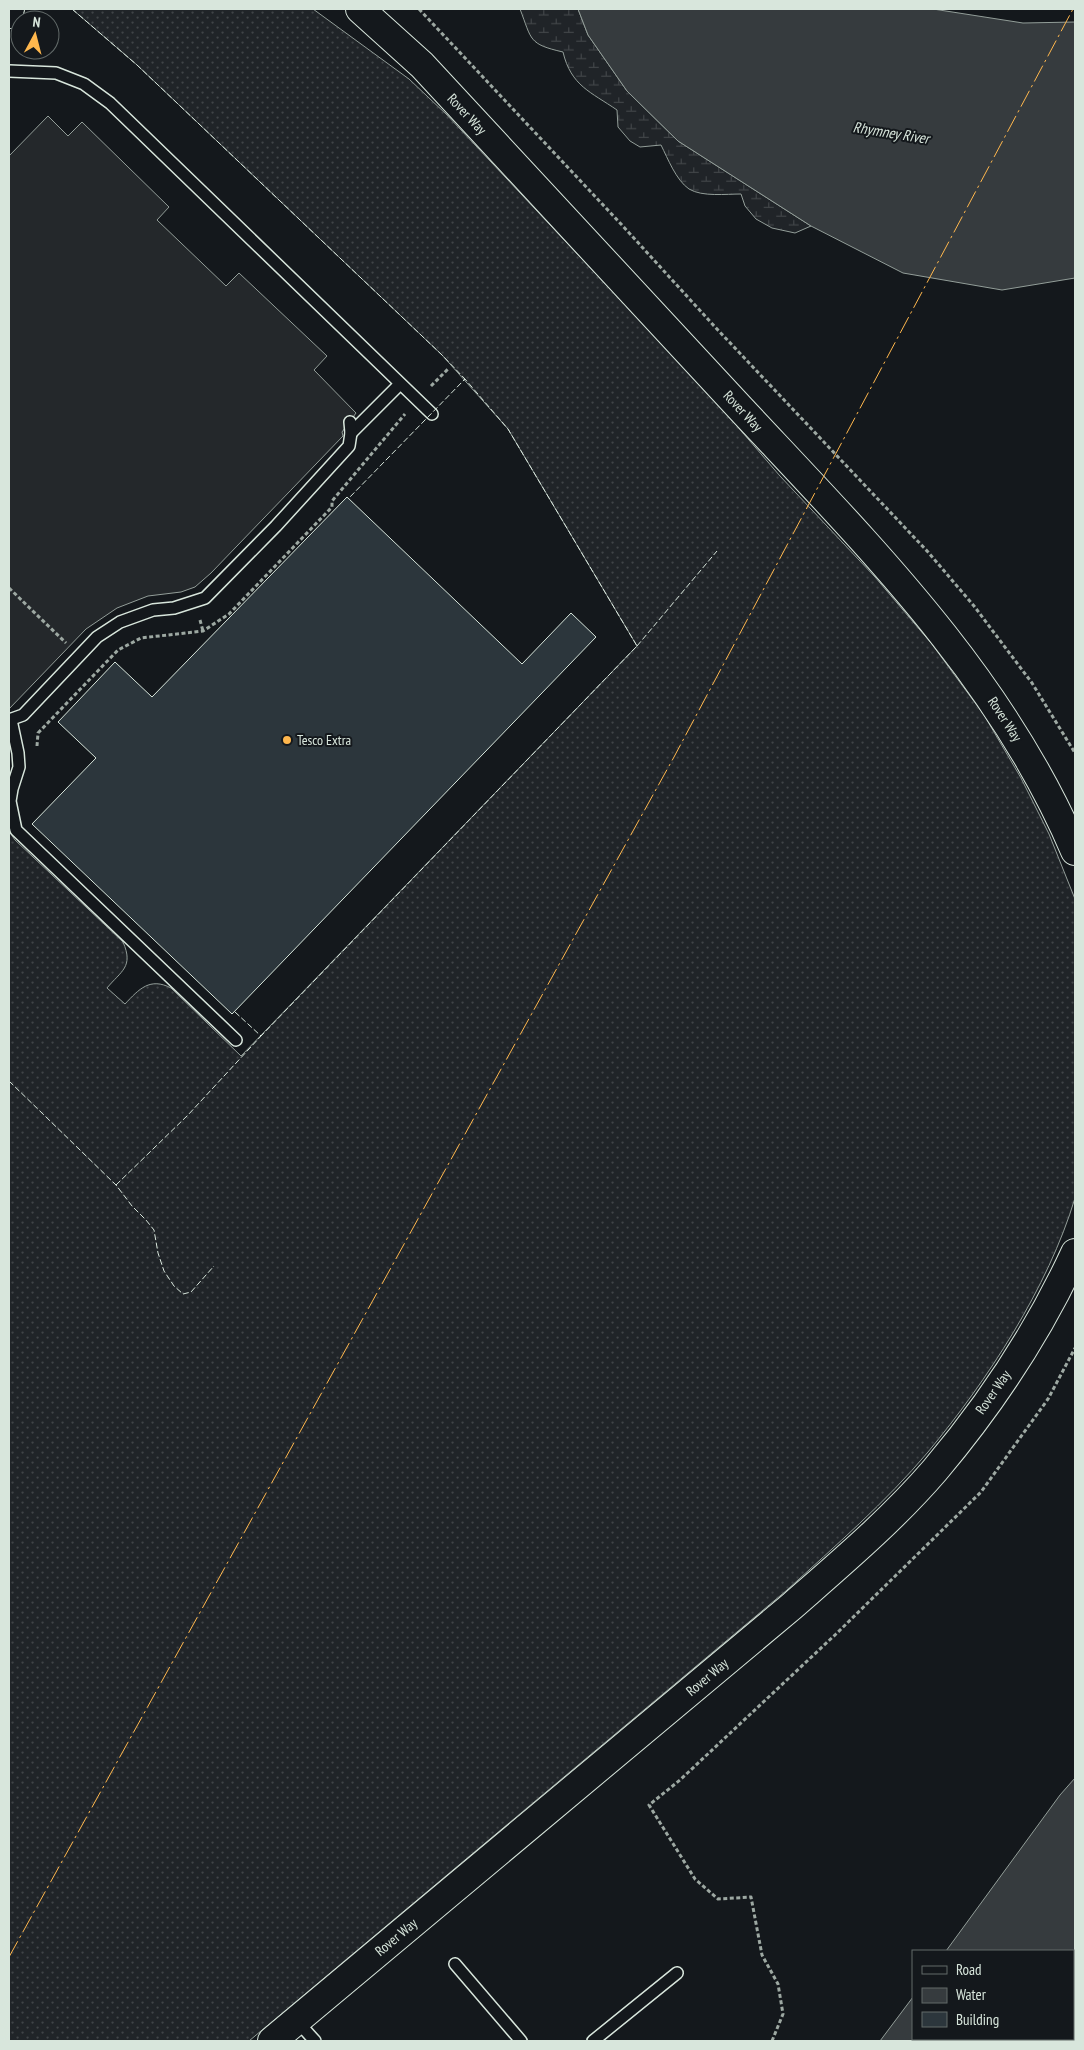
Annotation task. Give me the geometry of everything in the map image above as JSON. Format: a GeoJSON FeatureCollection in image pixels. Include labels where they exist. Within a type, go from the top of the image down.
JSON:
{"type":"FeatureCollection","features":[{"type":"Feature","properties":{"kind":"street"},"geometry":{"type":"LineString","coordinates":[[9,16],[12,9]]}},
{"type":"Feature","properties":{"kind":"street","name":"Rover Way"},"geometry":{"type":"LineString","coordinates":[[360,9],[422,65],[861,537],[943,632],[992,698],[1015,734],[1051,798],[1075,851]]}},
{"type":"Feature","properties":{"kind":"street","name":"Rover Way"},"geometry":{"type":"LineString","coordinates":[[272,2041],[792,1606],[889,1518],[934,1470],[986,1403],[1034,1330],[1061,1284],[1075,1254]]}},
{"type":"Feature","properties":{"kind":"lane"},"geometry":{"type":"LineString","coordinates":[[9,71],[56,73],[84,84],[110,103],[432,414]]}},
{"type":"Feature","properties":{"kind":"lane"},"geometry":{"type":"LineString","coordinates":[[236,1040],[16,830],[10,802],[19,767],[18,752],[10,720],[23,715],[97,637],[107,630],[120,622],[152,610],[174,608],[205,598],[276,526],[349,446],[350,427],[400,384]]}},
{"type":"Feature","properties":{"kind":"lane"},"geometry":{"type":"LineString","coordinates":[[455,1964],[521,2041]]}},
{"type":"Feature","properties":{"kind":"lane"},"geometry":{"type":"LineString","coordinates":[[593,2041],[677,1974]]}},
{"type":"Feature","properties":{"kind":"lane"},"geometry":{"type":"LineString","coordinates":[[297,2021],[315,2041]]}},
{"type":"Feature","properties":{"kind":"path"},"geometry":{"type":"LineString","coordinates":[[420,9],[716,328],[928,552],[974,606],[1032,683],[1075,753]]}},
{"type":"Feature","properties":{"kind":"path"},"geometry":{"type":"LineString","coordinates":[[427,390],[448,368]]}},
{"type":"Feature","properties":{"kind":"path"},"geometry":{"type":"LineString","coordinates":[[9,588],[70,646]]}},
{"type":"Feature","properties":{"kind":"path"},"geometry":{"type":"LineString","coordinates":[[200,620],[203,632]]}},
{"type":"Feature","properties":{"kind":"path"},"geometry":{"type":"LineString","coordinates":[[772,2041],[783,2014],[778,1984],[762,1955],[751,1897],[718,1898],[695,1879],[649,1805],[680,1780],[836,1634],[981,1492],[1048,1399],[1075,1348]]}},
{"type":"Feature","properties":{"kind":"green space"},"geometry":{"type":"Polygon","coordinates":[[[72,9],[313,9],[409,79],[446,114],[718,404],[780,476],[875,577],[931,643],[984,715],[1021,778],[1049,834],[1075,899],[1075,1198],[1049,1266],[1032,1299],[1014,1332],[972,1395],[928,1452],[895,1488],[787,1590],[249,2041],[9,2041],[9,831],[15,840],[123,942],[127,957],[126,963],[121,973],[107,988],[125,1004],[145,986],[157,984],[171,988],[241,1056],[637,646],[508,429],[442,355],[137,65],[72,9]]]}},
{"type":"Feature","properties":{"kind":"green space"},"geometry":{"type":"Polygon","coordinates":[[[520,9],[578,9],[588,35],[627,91],[678,141],[811,226],[795,233],[772,228],[756,219],[745,206],[741,194],[707,194],[694,192],[689,189],[676,175],[661,145],[640,147],[630,141],[618,127],[617,110],[577,81],[571,73],[563,52],[543,46],[533,39],[520,9]]]}},
{"type":"Feature","properties":{"kind":"shaded area"},"geometry":{"type":"Polygon","coordinates":[[[48,116],[68,136],[82,122],[169,207],[157,220],[226,286],[239,273],[327,356],[314,370],[356,413],[342,432],[343,436],[211,573],[195,587],[181,592],[148,596],[117,608],[86,629],[9,709],[9,156],[48,116]]]}},
{"type":"Feature","properties":{"kind":"water","name":"Rhymney River"},"geometry":{"type":"Polygon","coordinates":[[[578,9],[933,9],[1023,23],[1075,22],[1075,278],[1002,290],[903,273],[811,226],[678,141],[627,91],[588,35],[578,9]]]}},
{"type":"Feature","properties":{"kind":"water"},"geometry":{"type":"Polygon","coordinates":[[[1075,1778],[1075,2041],[880,2041],[912,1998],[912,2040],[1074,2040],[1074,1950],[947,1950],[1060,1795],[1075,1778]]]}},
{"type":"Feature","properties":{"kind":"building","name":"Tesco Extra"},"geometry":{"type":"Polygon","coordinates":[[[347,497],[522,664],[571,613],[596,637],[232,1014],[32,824],[96,758],[58,722],[115,662],[152,697],[347,497]]]}},
{"type":"Feature","properties":{"kind":"fence"},"geometry":{"type":"LineString","coordinates":[[72,9],[137,65],[465,379]]}},
{"type":"Feature","properties":{"kind":"fence"},"geometry":{"type":"LineString","coordinates":[[235,1012],[261,1036],[637,646],[508,429],[465,379],[348,499]]}},
{"type":"Feature","properties":{"kind":"fence"},"geometry":{"type":"LineString","coordinates":[[637,646],[717,551]]}},
{"type":"Feature","properties":{"kind":"fence"},"geometry":{"type":"LineString","coordinates":[[116,1185],[188,1115],[261,1036]]}},
{"type":"Feature","properties":{"kind":"fence"},"geometry":{"type":"LineString","coordinates":[[9,1081],[116,1185],[132,1206],[146,1220],[154,1230],[158,1253],[164,1271],[174,1286],[183,1294],[191,1292],[214,1266]]}},
{"type":"Feature","properties":{"kind":"power"},"geometry":{"type":"LineString","coordinates":[[9,1957],[674,757],[1073,9]]}},
{"type":"Feature","properties":{"kind":"place","name":"Tesco Extra"},"geometry":{"type":"Point","coordinates":[287,740]}}]}
